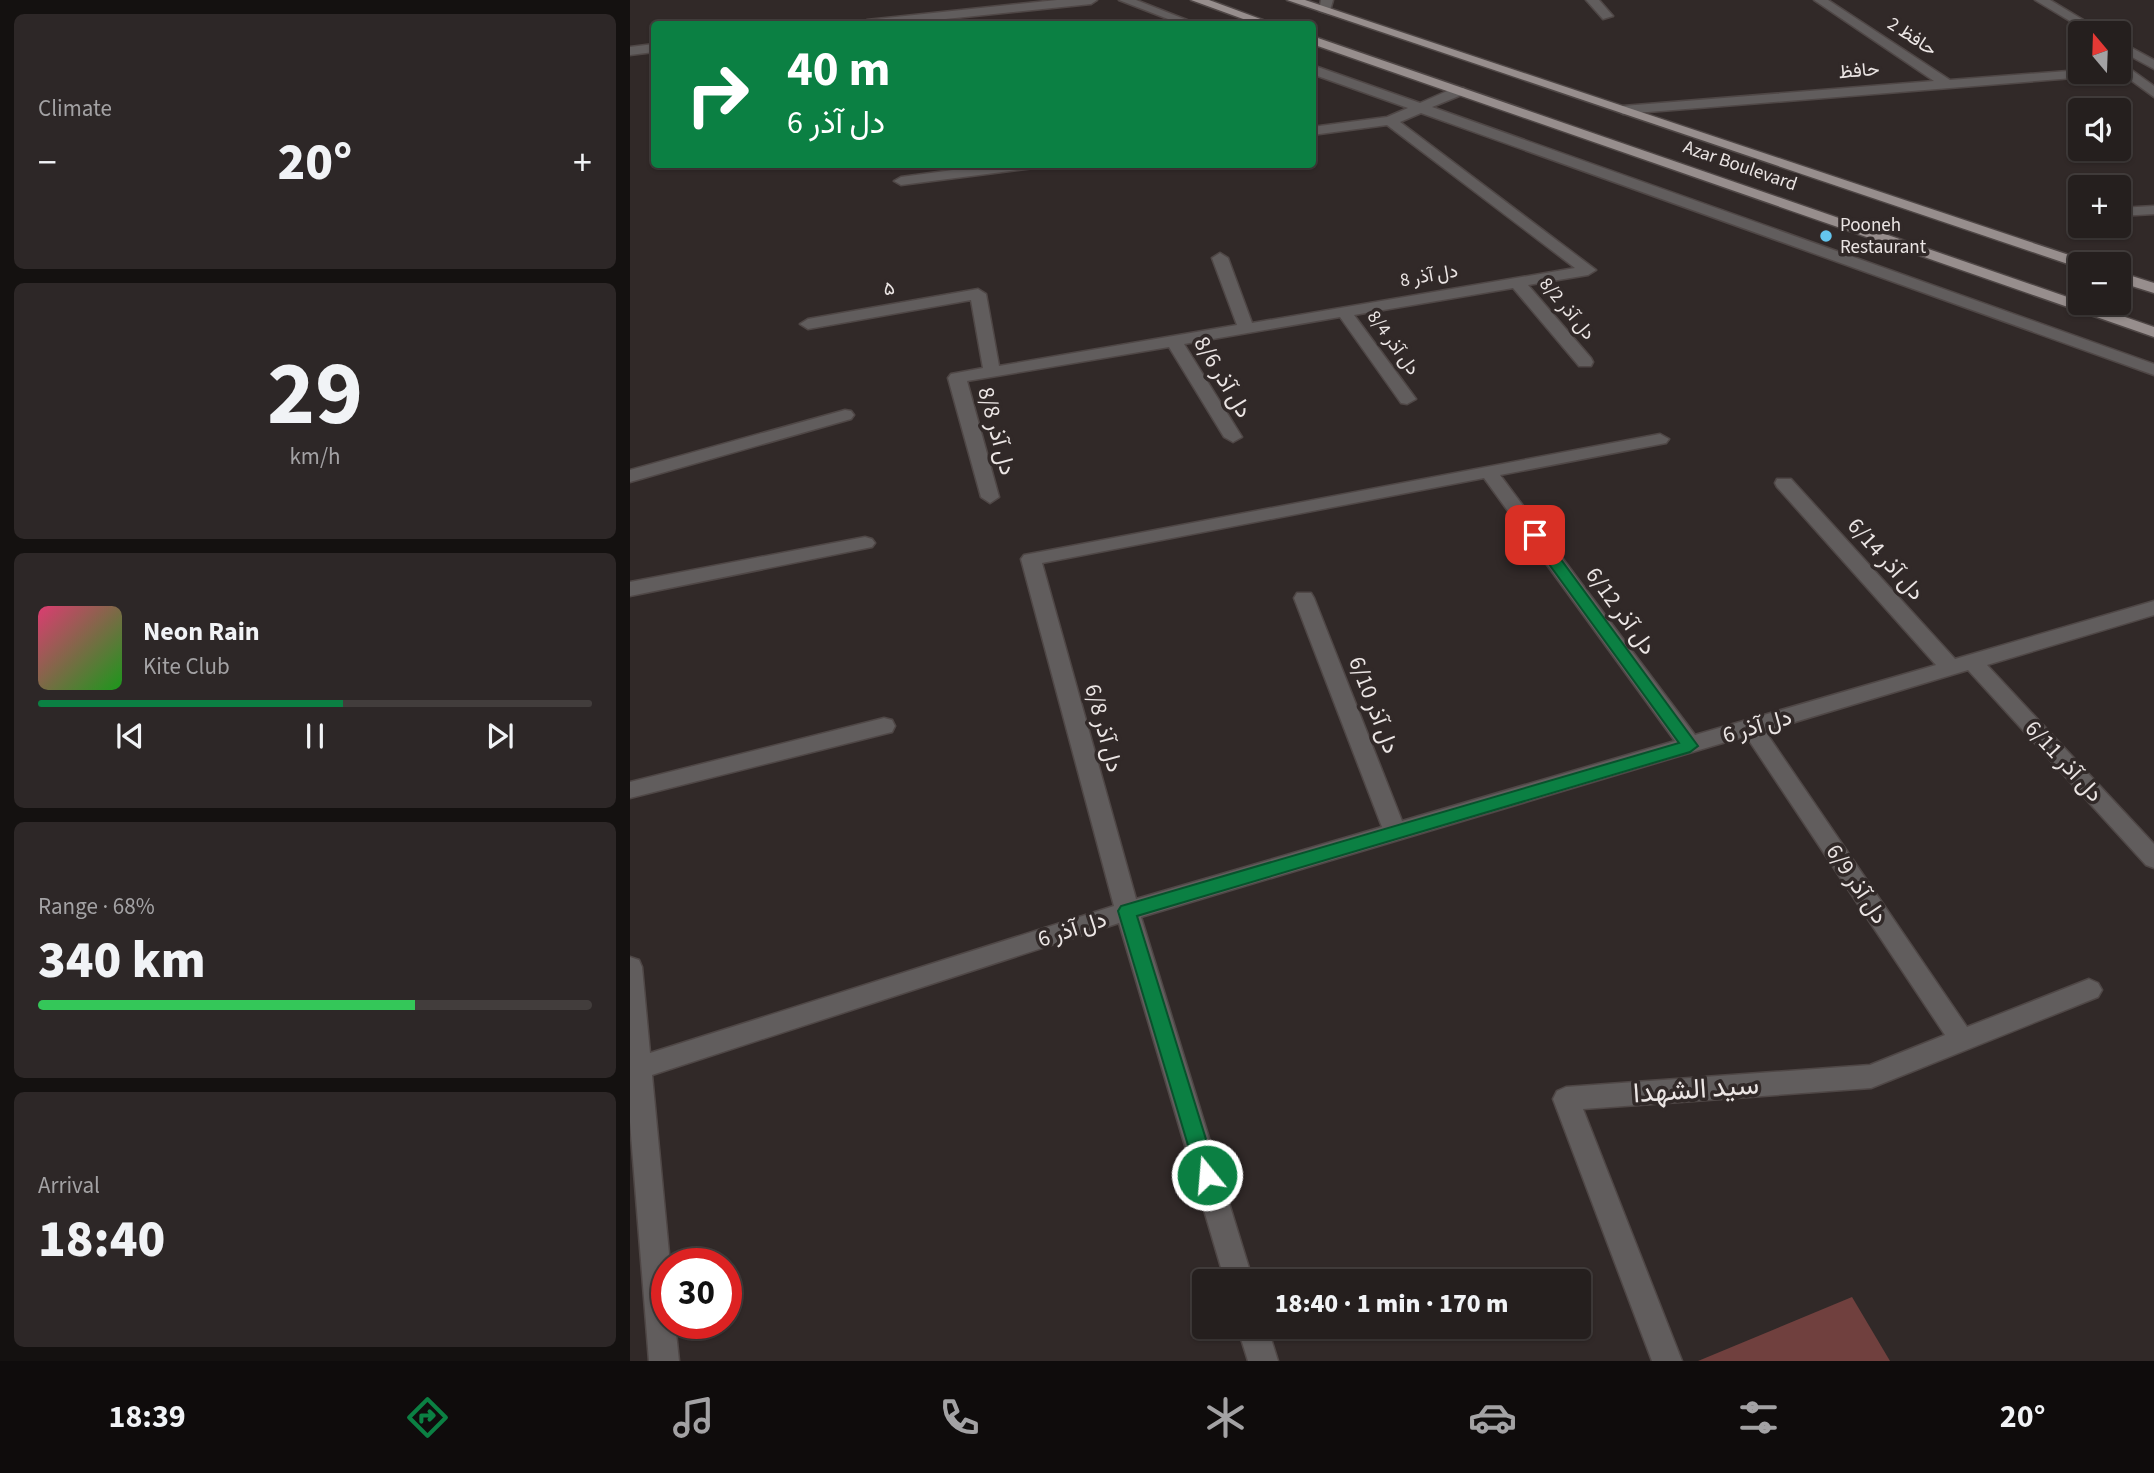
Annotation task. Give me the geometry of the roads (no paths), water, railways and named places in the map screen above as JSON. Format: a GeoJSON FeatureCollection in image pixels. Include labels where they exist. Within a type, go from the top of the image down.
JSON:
{"type":"FeatureCollection","features":[{"type":"Feature","properties":{"kind":"main road"},"geometry":{"type":"LineString","coordinates":[[1197,0],[1259,21]]}},
{"type":"Feature","properties":{"kind":"main road","name":"Azar Boulevard"},"geometry":{"type":"LineString","coordinates":[[1293,0],[1326,5],[1623,110],[2068,259]]}},
{"type":"Feature","properties":{"kind":"main road","name":"Azar Boulevard"},"geometry":{"type":"LineString","coordinates":[[1316,41],[2154,332]]}},
{"type":"Feature","properties":{"kind":"main road"},"geometry":{"type":"LineString","coordinates":[[2131,281],[2154,288]]}},
{"type":"Feature","properties":{"kind":"street"},"geometry":{"type":"LineString","coordinates":[[895,21],[1091,0]]}},
{"type":"Feature","properties":{"kind":"street"},"geometry":{"type":"LineString","coordinates":[[1125,0],[1183,21]]}},
{"type":"Feature","properties":{"kind":"street"},"geometry":{"type":"LineString","coordinates":[[1592,0],[1607,16]]}},
{"type":"Feature","properties":{"kind":"street","name":"حافظ 2"},"geometry":{"type":"LineString","coordinates":[[1820,0],[1947,84]]}},
{"type":"Feature","properties":{"kind":"street"},"geometry":{"type":"LineString","coordinates":[[2041,0],[2078,21]]}},
{"type":"Feature","properties":{"kind":"street"},"geometry":{"type":"LineString","coordinates":[[630,51],[651,48]]}},
{"type":"Feature","properties":{"kind":"street"},"geometry":{"type":"LineString","coordinates":[[2132,53],[2154,66]]}},
{"type":"Feature","properties":{"kind":"street"},"geometry":{"type":"LineString","coordinates":[[2132,69],[2154,66]]}},
{"type":"Feature","properties":{"kind":"street"},"geometry":{"type":"LineString","coordinates":[[1316,70],[2154,370]]}},
{"type":"Feature","properties":{"kind":"street","name":"حافظ"},"geometry":{"type":"LineString","coordinates":[[1623,110],[2068,74]]}},
{"type":"Feature","properties":{"kind":"street"},"geometry":{"type":"LineString","coordinates":[[2132,77],[2154,93]]}},
{"type":"Feature","properties":{"kind":"street"},"geometry":{"type":"LineString","coordinates":[[1316,130],[1390,121],[1459,91]]}},
{"type":"Feature","properties":{"kind":"street","name":"دل آذر 8"},"geometry":{"type":"LineString","coordinates":[[957,378],[1588,270],[1390,121]]}},
{"type":"Feature","properties":{"kind":"street"},"geometry":{"type":"LineString","coordinates":[[901,181],[1003,168]]}},
{"type":"Feature","properties":{"kind":"street"},"geometry":{"type":"LineString","coordinates":[[2131,211],[2154,210]]}},
{"type":"Feature","properties":{"kind":"street"},"geometry":{"type":"LineString","coordinates":[[1220,258],[1246,328]]}},
{"type":"Feature","properties":{"kind":"street","name":"دل آذر 8/2"},"geometry":{"type":"LineString","coordinates":[[1517,282],[1585,362]]}},
{"type":"Feature","properties":{"kind":"street","name":"۵"},"geometry":{"type":"LineString","coordinates":[[808,324],[978,295],[992,372]]}},
{"type":"Feature","properties":{"kind":"street","name":"دل آذر 8/4"},"geometry":{"type":"LineString","coordinates":[[1344,312],[1407,400]]}},
{"type":"Feature","properties":{"kind":"street","name":"دل آذر 8/6"},"geometry":{"type":"LineString","coordinates":[[1174,341],[1233,438]]}},
{"type":"Feature","properties":{"kind":"street","name":"دل آذر 8/8"},"geometry":{"type":"LineString","coordinates":[[957,378],[990,497]]}},
{"type":"Feature","properties":{"kind":"street"},"geometry":{"type":"LineString","coordinates":[[630,476],[845,415]]}},
{"type":"Feature","properties":{"kind":"street"},"geometry":{"type":"LineString","coordinates":[[1488,471],[1660,439]]}},
{"type":"Feature","properties":{"kind":"street","name":"دل آذر 6/8"},"geometry":{"type":"LineString","coordinates":[[1235,1269],[1127,911],[1031,559],[1488,471]]}},
{"type":"Feature","properties":{"kind":"street","name":"دل آذر 6/12"},"geometry":{"type":"LineString","coordinates":[[1488,471],[1690,746]]}},
{"type":"Feature","properties":{"kind":"street","name":"دل آذر 6/14"},"geometry":{"type":"LineString","coordinates":[[1784,483],[1962,666]]}},
{"type":"Feature","properties":{"kind":"street"},"geometry":{"type":"LineString","coordinates":[[630,589],[865,543]]}},
{"type":"Feature","properties":{"kind":"street","name":"دل آذر 6/10"},"geometry":{"type":"LineString","coordinates":[[1304,598],[1395,832]]}},
{"type":"Feature","properties":{"kind":"street","name":"دل آذر 6"},"geometry":{"type":"LineString","coordinates":[[634,1069],[1127,911],[2154,608]]}},
{"type":"Feature","properties":{"kind":"street","name":"دل آذر 6/11"},"geometry":{"type":"LineString","coordinates":[[1962,666],[2154,859]]}},
{"type":"Feature","properties":{"kind":"street"},"geometry":{"type":"LineString","coordinates":[[630,790],[884,726]]}},
{"type":"Feature","properties":{"kind":"street","name":"دل آذر 6/9"},"geometry":{"type":"LineString","coordinates":[[1751,727],[1962,1040]]}},
{"type":"Feature","properties":{"kind":"street"},"geometry":{"type":"LineString","coordinates":[[630,967],[634,1069],[664,1361]]}},
{"type":"Feature","properties":{"kind":"street","name":"سید الشهدا"},"geometry":{"type":"LineString","coordinates":[[1667,1361],[1566,1099],[1871,1076],[2089,990]]}},
{"type":"Feature","properties":{"kind":"street"},"geometry":{"type":"LineString","coordinates":[[1256,1339],[1263,1361]]}},
{"type":"Feature","properties":{"kind":"place","name":"Pooneh Restaurant"},"geometry":{"type":"Point","coordinates":[1826,236]}}]}
